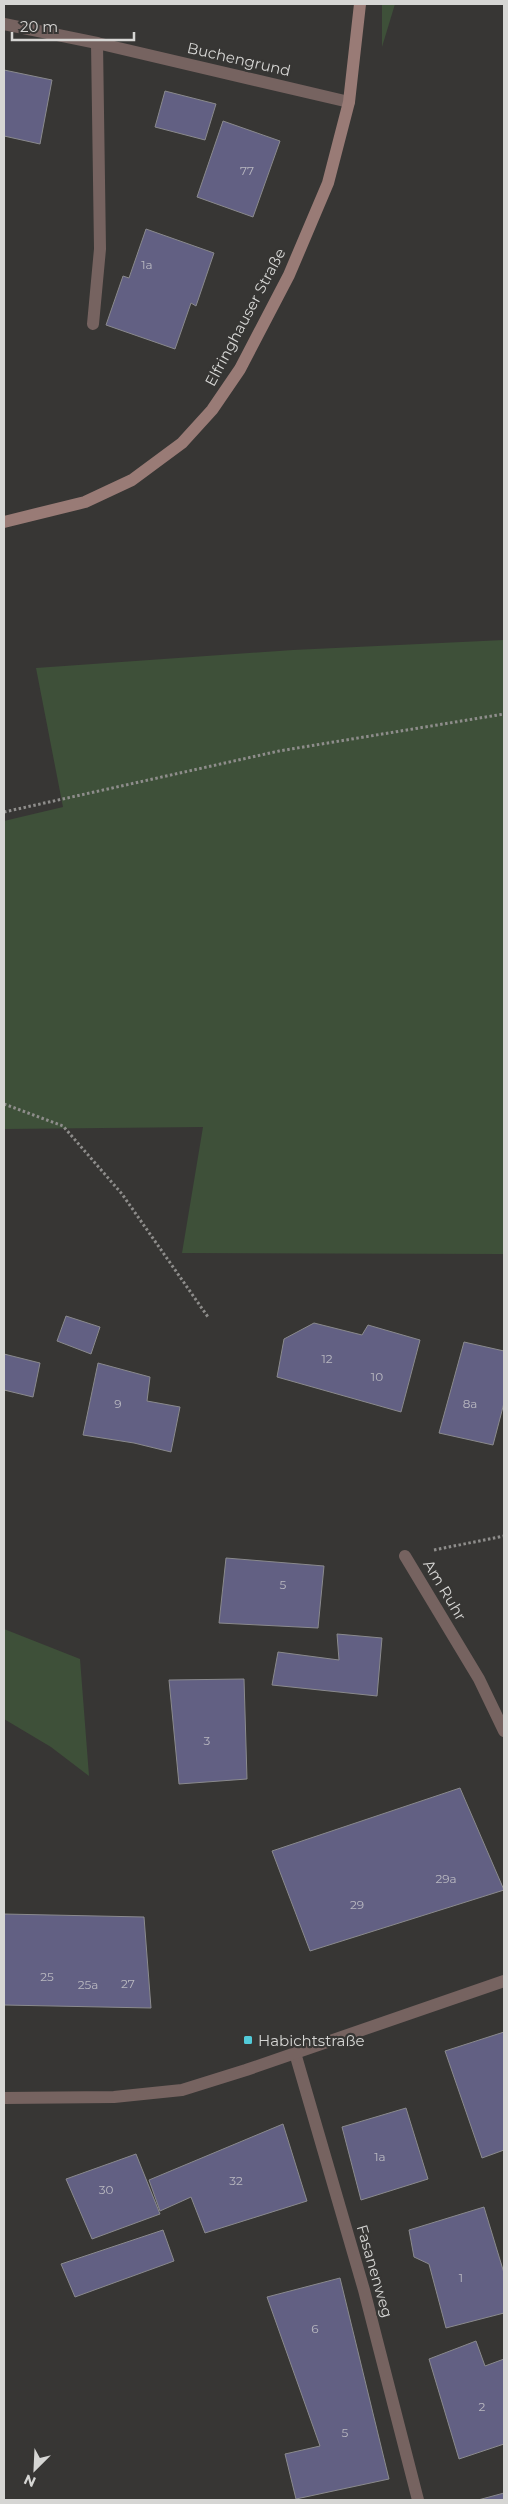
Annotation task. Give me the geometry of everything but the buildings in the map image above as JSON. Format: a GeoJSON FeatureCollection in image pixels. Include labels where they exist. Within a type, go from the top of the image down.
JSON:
{"type":"FeatureCollection","features":[{"type":"Feature","properties":{"kind":"main road","name":"Elfringhauser Straße"},"geometry":{"type":"LineString","coordinates":[[4,522],[85,502],[132,480],[182,443],[212,410],[240,369],[290,275],[328,183],[349,102],[360,4]]}},
{"type":"Feature","properties":{"kind":"street","name":"Buchengrund"},"geometry":{"type":"LineString","coordinates":[[4,24],[97,43],[349,102]]}},
{"type":"Feature","properties":{"kind":"street"},"geometry":{"type":"LineString","coordinates":[[93,324],[100,249],[97,43]]}},
{"type":"Feature","properties":{"kind":"street","name":"Am Ruhr"},"geometry":{"type":"LineString","coordinates":[[405,1556],[480,1679],[504,1731]]}},
{"type":"Feature","properties":{"kind":"street"},"geometry":{"type":"LineString","coordinates":[[4,2098],[114,2097],[182,2090],[504,1981]]}},
{"type":"Feature","properties":{"kind":"street","name":"Fasanenweg"},"geometry":{"type":"LineString","coordinates":[[295,2053],[364,2290],[418,2500]]}},
{"type":"Feature","properties":{"kind":"path"},"geometry":{"type":"LineString","coordinates":[[4,812],[279,751],[504,714]]}},
{"type":"Feature","properties":{"kind":"path"},"geometry":{"type":"LineString","coordinates":[[4,1104],[64,1126],[122,1194],[208,1317]]}},
{"type":"Feature","properties":{"kind":"path","name":"Am Ruhr"},"geometry":{"type":"LineString","coordinates":[[405,1556],[504,1536]]}},
{"type":"Feature","properties":{"kind":"green space"},"geometry":{"type":"Polygon","coordinates":[[[382,4],[395,4],[382,47],[382,4]]]}},
{"type":"Feature","properties":{"kind":"green space"},"geometry":{"type":"Polygon","coordinates":[[[504,640],[504,1254],[182,1253],[203,1127],[4,1129],[4,821],[63,807],[36,668],[293,650],[504,640]]]}},
{"type":"Feature","properties":{"kind":"green space"},"geometry":{"type":"Polygon","coordinates":[[[4,1629],[80,1659],[89,1776],[51,1747],[4,1719],[4,1629]]]}},
{"type":"Feature","properties":{"kind":"place","name":"Habichtstraße"},"geometry":{"type":"Point","coordinates":[248,2040]}}]}
